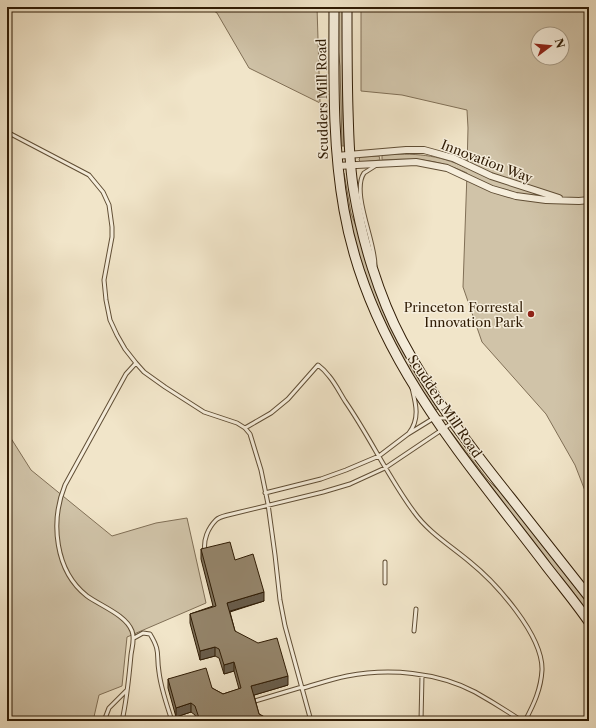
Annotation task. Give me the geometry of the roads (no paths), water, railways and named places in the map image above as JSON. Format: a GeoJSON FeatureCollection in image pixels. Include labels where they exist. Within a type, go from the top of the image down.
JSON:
{"type":"FeatureCollection","features":[{"type":"Feature","properties":{"kind":"main road","name":"Scudders Mill Road"},"geometry":{"type":"LineString","coordinates":[[334,7],[337,166],[344,212],[363,281],[382,328],[411,383],[434,418],[589,622]]}},
{"type":"Feature","properties":{"kind":"main road","name":"Scudders Mill Road"},"geometry":{"type":"LineString","coordinates":[[348,7],[350,165],[359,217],[375,273],[402,339],[428,384],[488,469],[589,597]]}},
{"type":"Feature","properties":{"kind":"street","name":"Innovation Way"},"geometry":{"type":"LineString","coordinates":[[336,156],[406,150],[424,150],[453,158],[492,176],[568,201]]}},
{"type":"Feature","properties":{"kind":"street","name":"Innovation Way"},"geometry":{"type":"LineString","coordinates":[[337,166],[416,162],[432,164],[460,173],[500,192],[546,200],[589,200]]}},
{"type":"Feature","properties":{"kind":"street"},"geometry":{"type":"LineString","coordinates":[[500,192],[504,180]]}},
{"type":"Feature","properties":{"kind":"lane"},"geometry":{"type":"LineString","coordinates":[[7,132],[89,175],[103,192],[108,205],[112,227],[112,237],[104,280],[106,300],[110,320],[116,335],[136,364],[144,372],[165,387],[204,412],[236,423],[246,428],[250,434],[256,452],[268,504],[280,600],[285,626],[311,721]]}},
{"type":"Feature","properties":{"kind":"lane"},"geometry":{"type":"LineString","coordinates":[[375,273],[374,253],[359,185],[361,176],[366,170],[382,164]]}},
{"type":"Feature","properties":{"kind":"lane"},"geometry":{"type":"LineString","coordinates":[[122,721],[134,638],[132,630],[124,621],[105,606],[88,597],[77,587],[67,573],[57,537],[57,515],[60,498],[65,485],[126,374],[136,364]]}},
{"type":"Feature","properties":{"kind":"lane"},"geometry":{"type":"LineString","coordinates":[[246,428],[271,413],[288,399],[318,365],[329,375],[414,512],[435,533],[472,563],[497,587],[532,635],[541,658],[542,668],[539,691],[525,721]]}},
{"type":"Feature","properties":{"kind":"lane"},"geometry":{"type":"LineString","coordinates":[[408,434],[415,422],[416,411],[411,383]]}},
{"type":"Feature","properties":{"kind":"lane"},"geometry":{"type":"LineString","coordinates":[[265,493],[321,479],[378,456],[408,434],[434,418],[452,420]]}},
{"type":"Feature","properties":{"kind":"lane"},"geometry":{"type":"LineString","coordinates":[[206,554],[204,545],[205,538],[210,527],[217,519],[268,504],[323,492],[350,484],[386,468],[442,429],[452,420]]}},
{"type":"Feature","properties":{"kind":"lane"},"geometry":{"type":"LineString","coordinates":[[385,562],[385,583]]}},
{"type":"Feature","properties":{"kind":"lane"},"geometry":{"type":"LineString","coordinates":[[414,631],[416,609]]}},
{"type":"Feature","properties":{"kind":"lane"},"geometry":{"type":"LineString","coordinates":[[134,638],[143,633],[150,634],[157,645],[159,673],[172,721]]}},
{"type":"Feature","properties":{"kind":"lane"},"geometry":{"type":"LineString","coordinates":[[254,701],[346,676],[384,673],[422,675],[445,681],[474,692],[522,721]]}},
{"type":"Feature","properties":{"kind":"lane"},"geometry":{"type":"LineString","coordinates":[[421,721],[422,675]]}},
{"type":"Feature","properties":{"kind":"lane"},"geometry":{"type":"LineString","coordinates":[[104,721],[109,708],[127,690]]}},
{"type":"Feature","properties":{"kind":"place","name":"Princeton Forrestal Innovation Park"},"geometry":{"type":"Point","coordinates":[531,314]}}]}
